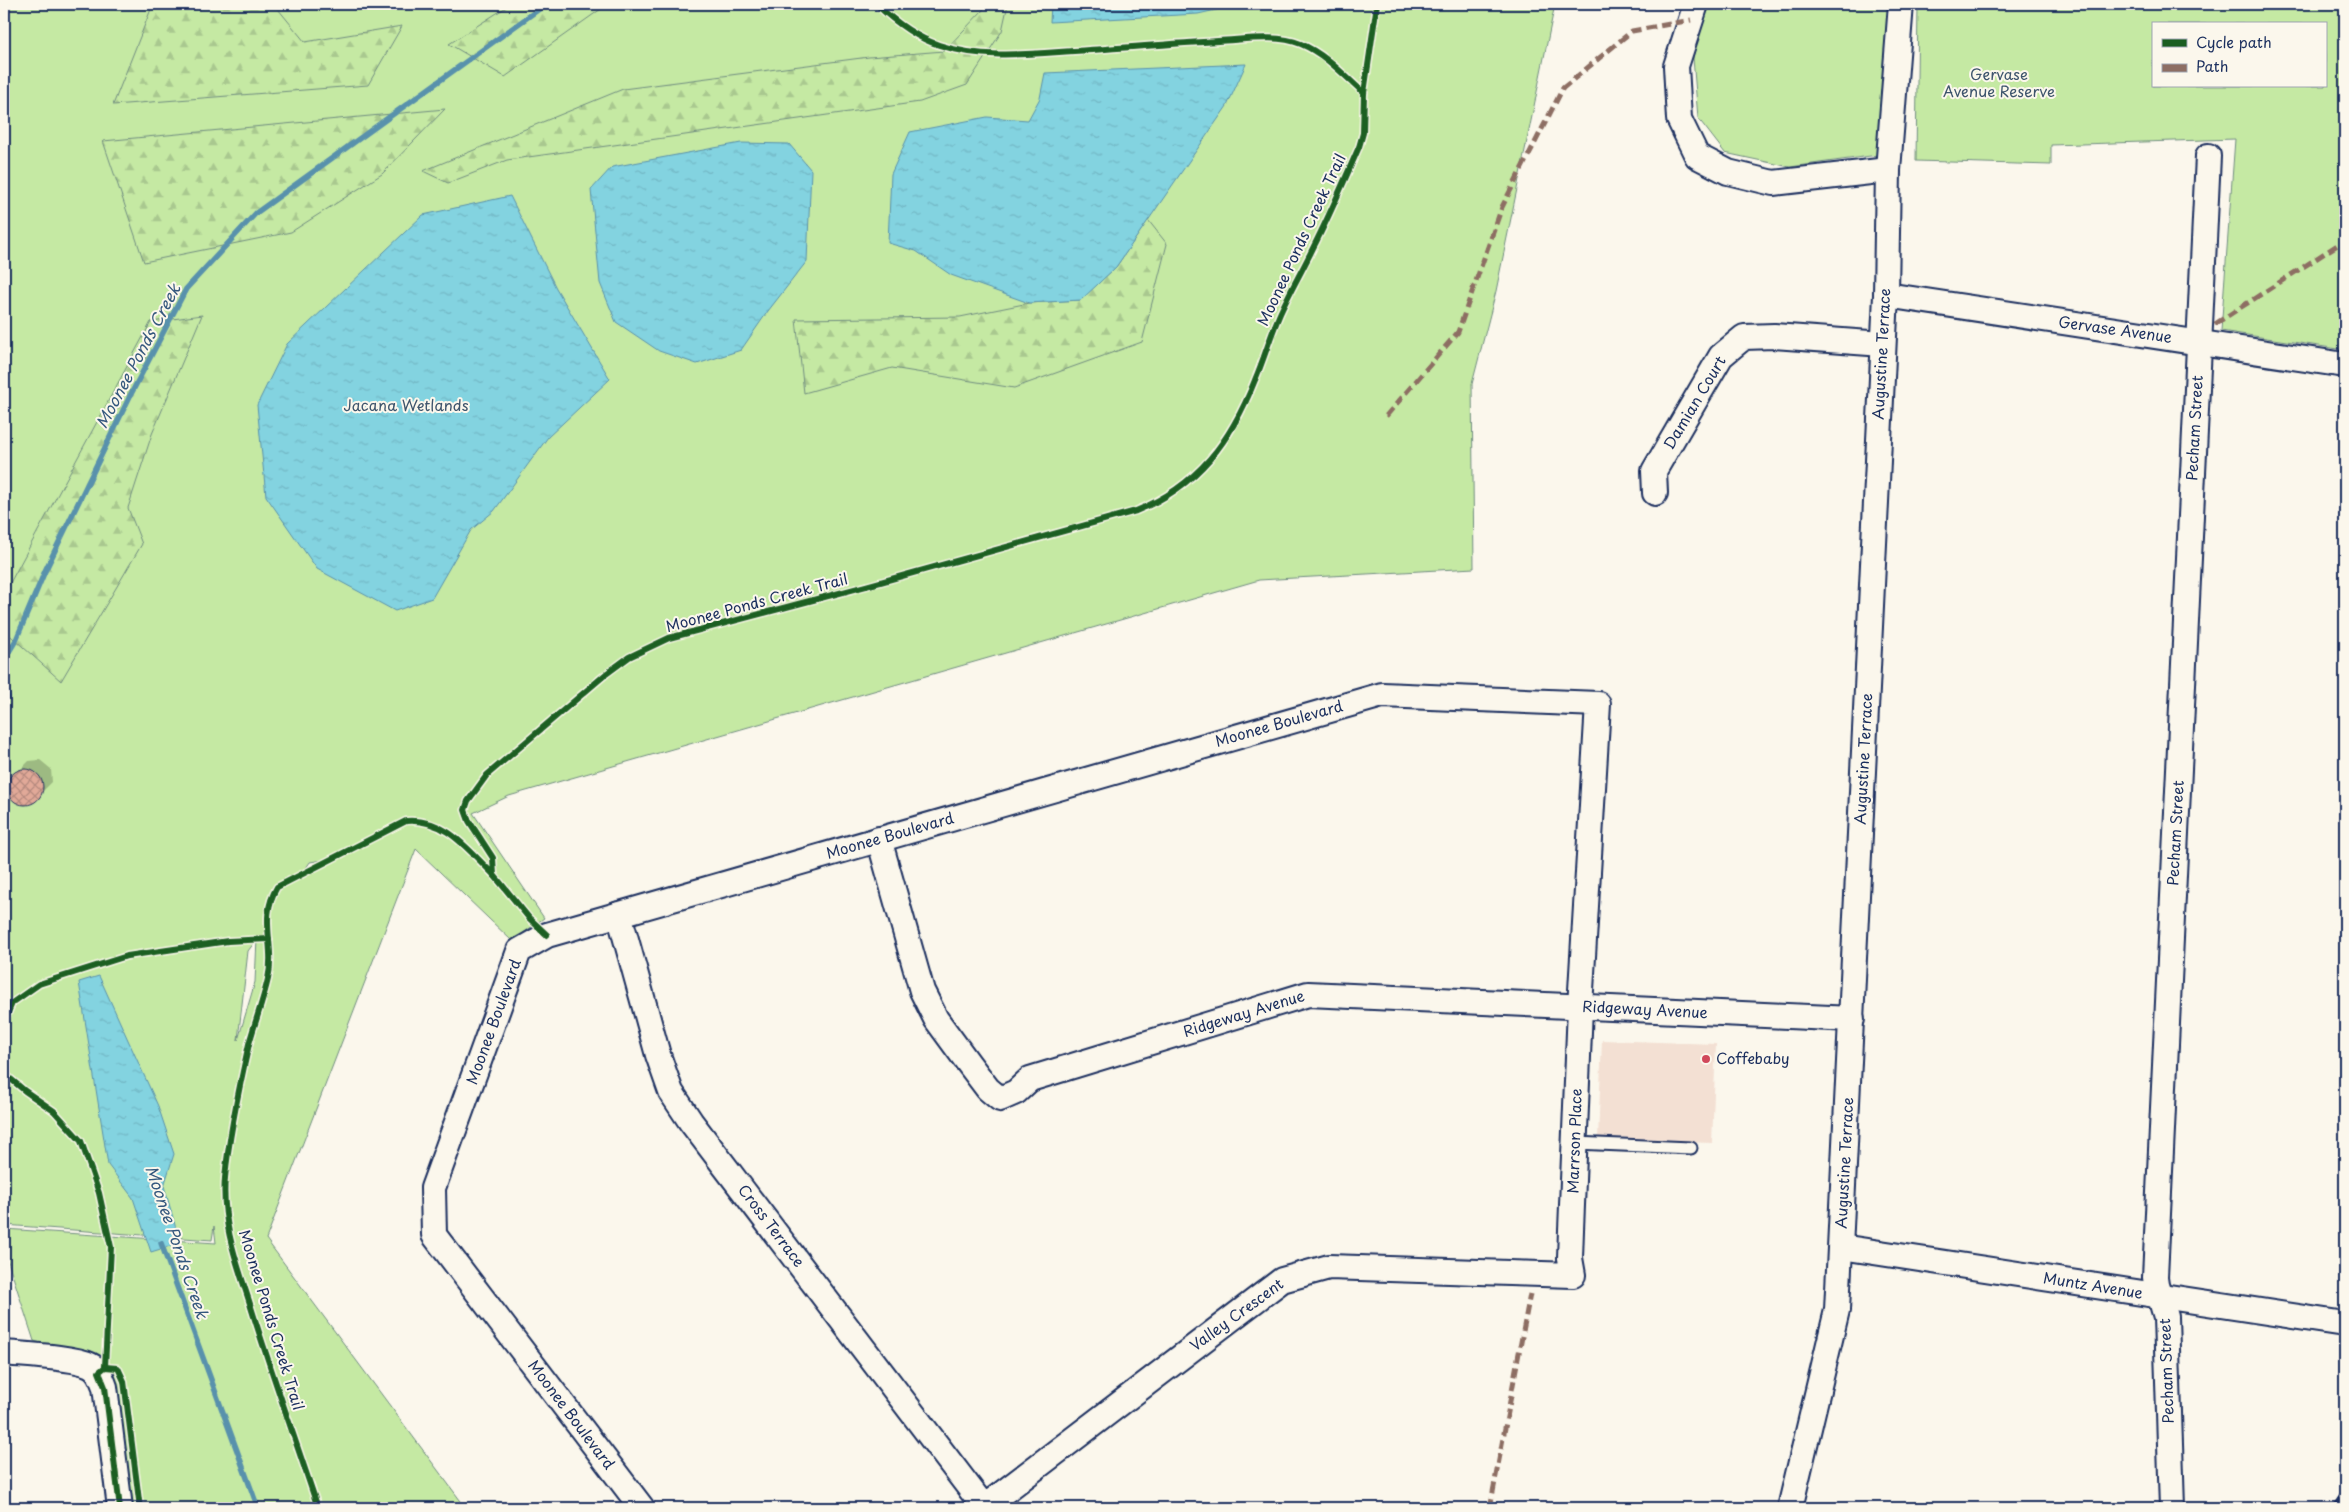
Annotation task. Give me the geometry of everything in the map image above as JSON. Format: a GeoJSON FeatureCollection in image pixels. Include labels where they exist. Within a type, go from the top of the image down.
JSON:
{"type":"FeatureCollection","features":[{"type":"Feature","properties":{"kind":"street"},"geometry":{"type":"LineString","coordinates":[[1696,4],[1676,66],[1679,119],[1697,156],[1728,172],[1773,183],[1888,170]]}},
{"type":"Feature","properties":{"kind":"street","name":"Augustine Terrace"},"geometry":{"type":"LineString","coordinates":[[1790,1508],[1838,1310],[1886,295],[1888,170],[1901,4]]}},
{"type":"Feature","properties":{"kind":"street","name":"Pecham Street"},"geometry":{"type":"LineString","coordinates":[[2172,1508],[2166,1317],[2155,1276],[2208,156]]}},
{"type":"Feature","properties":{"kind":"street","name":"Gervase Avenue"},"geometry":{"type":"LineString","coordinates":[[1886,295],[2345,365]]}},
{"type":"Feature","properties":{"kind":"street","name":"Damian Court"},"geometry":{"type":"LineString","coordinates":[[1654,493],[1654,471],[1721,356],[1744,337],[1774,336],[1883,344]]}},
{"type":"Feature","properties":{"kind":"street","name":"Moonee Boulevard"},"geometry":{"type":"LineString","coordinates":[[642,1508],[434,1235],[434,1188],[520,951],[547,935],[1382,695],[1598,704],[1580,1007]]}},
{"type":"Feature","properties":{"kind":"street","name":"Ridgeway Avenue"},"geometry":{"type":"LineString","coordinates":[[878,839],[922,991],[936,1019],[988,1089],[1000,1099],[1016,1092],[1030,1079],[1308,994],[1852,1019]]}},
{"type":"Feature","properties":{"kind":"street","name":"Cross Terrace"},"geometry":{"type":"LineString","coordinates":[[618,914],[658,1054],[671,1092],[691,1122],[984,1508]]}},
{"type":"Feature","properties":{"kind":"street","name":"Marrson Place"},"geometry":{"type":"LineString","coordinates":[[1573,1275],[1570,1258],[1580,1007]]}},
{"type":"Feature","properties":{"kind":"street","name":"Muntz Avenue"},"geometry":{"type":"LineString","coordinates":[[1841,1247],[2345,1324]]}},
{"type":"Feature","properties":{"kind":"street","name":"Valley Crescent"},"geometry":{"type":"LineString","coordinates":[[984,1508],[1282,1280],[1329,1267],[1573,1275]]}},
{"type":"Feature","properties":{"kind":"street"},"geometry":{"type":"LineString","coordinates":[[4,1353],[74,1361],[91,1365],[99,1372],[106,1387],[120,1508]]}},
{"type":"Feature","properties":{"kind":"lane"},"geometry":{"type":"LineString","coordinates":[[1575,1143],[1691,1148]]}},
{"type":"Feature","properties":{"kind":"shaded area"},"geometry":{"type":"Polygon","coordinates":[[[1602,1040],[1716,1044],[1712,1143],[1598,1139],[1602,1040]]]}},
{"type":"Feature","properties":{"kind":"green space","name":"Jacana Wetlands"},"geometry":{"type":"Polygon","coordinates":[[[4,4],[1555,4],[1496,291],[1472,384],[1474,568],[1259,580],[509,796],[473,813],[544,918],[512,941],[416,849],[266,1239],[466,1508],[123,1508],[90,1356],[34,1341],[4,1249],[4,1229],[216,1243],[214,1226],[212,1240],[4,1225],[4,4]],[[329,859],[310,862],[302,875],[329,859]],[[257,939],[248,951],[238,1040],[255,982],[257,939]]]}},
{"type":"Feature","properties":{"kind":"green space"},"geometry":{"type":"Polygon","coordinates":[[[153,4],[274,4],[305,42],[402,26],[368,85],[113,105],[153,4]]]}},
{"type":"Feature","properties":{"kind":"green space"},"geometry":{"type":"Polygon","coordinates":[[[511,4],[608,4],[505,77],[449,44],[511,4]]]}},
{"type":"Feature","properties":{"kind":"green space"},"geometry":{"type":"Polygon","coordinates":[[[985,4],[1008,4],[1002,31],[967,85],[920,102],[507,160],[448,183],[423,171],[623,89],[869,57],[944,51],[983,10],[985,4]]]}},
{"type":"Feature","properties":{"kind":"green space"},"geometry":{"type":"Polygon","coordinates":[[[1703,4],[1889,4],[1878,155],[1790,167],[1725,153],[1698,118],[1693,58],[1703,4]]]}},
{"type":"Feature","properties":{"kind":"green space","name":"Gervase Avenue Reserve"},"geometry":{"type":"Polygon","coordinates":[[[1918,4],[2345,4],[2345,350],[2221,331],[2235,139],[2051,145],[2051,165],[1916,161],[1918,4]]]}},
{"type":"Feature","properties":{"kind":"green space"},"geometry":{"type":"Polygon","coordinates":[[[445,109],[382,174],[291,232],[144,262],[103,141],[445,109]]]}},
{"type":"Feature","properties":{"kind":"green space"},"geometry":{"type":"Polygon","coordinates":[[[1148,220],[1167,244],[1142,342],[1014,388],[892,368],[804,393],[796,319],[960,317],[1029,303],[1080,300],[1116,267],[1148,220]]]}},
{"type":"Feature","properties":{"kind":"green space"},"geometry":{"type":"Polygon","coordinates":[[[202,315],[152,434],[128,508],[142,544],[61,681],[4,630],[4,594],[151,322],[202,315]]]}},
{"type":"Feature","properties":{"kind":"water"},"geometry":{"type":"Polygon","coordinates":[[[1051,4],[1243,4],[1198,14],[1050,22],[1051,4]]]}},
{"type":"Feature","properties":{"kind":"water"},"geometry":{"type":"Polygon","coordinates":[[[1246,64],[1227,106],[1116,267],[1081,300],[1029,303],[951,275],[916,251],[888,243],[891,174],[910,132],[987,117],[1028,120],[1040,98],[1045,73],[1246,64]]]}},
{"type":"Feature","properties":{"kind":"water"},"geometry":{"type":"Polygon","coordinates":[[[741,143],[789,144],[811,170],[807,261],[768,311],[741,350],[697,364],[659,351],[616,322],[600,283],[591,190],[612,167],[741,143]]]}},
{"type":"Feature","properties":{"kind":"water"},"geometry":{"type":"Polygon","coordinates":[[[510,196],[556,288],[610,379],[548,437],[494,511],[471,530],[432,598],[395,611],[317,569],[266,496],[257,405],[287,344],[423,215],[510,196]]]}},
{"type":"Feature","properties":{"kind":"water"},"geometry":{"type":"Polygon","coordinates":[[[99,976],[158,1106],[174,1154],[164,1186],[180,1243],[151,1252],[133,1198],[108,1165],[79,982],[99,976]]]}},
{"type":"Feature","properties":{"kind":"building"},"geometry":{"type":"Polygon","coordinates":[[[25,769],[32,770],[38,774],[42,780],[42,794],[38,800],[32,804],[25,805],[18,804],[12,800],[8,794],[7,787],[8,780],[12,774],[18,770],[25,769]]]}},
{"type":"Feature","properties":{"kind":"waterway","name":"Moonee Ponds Creek"},"geometry":{"type":"LineString","coordinates":[[4,660],[16,640],[45,571],[131,394],[186,289],[256,213],[546,4]]}},
{"type":"Feature","properties":{"kind":"waterway","name":"Moonee Ponds Creek"},"geometry":{"type":"LineString","coordinates":[[4,679],[8,697]]}},
{"type":"Feature","properties":{"kind":"waterway","name":"Moonee Ponds Creek"},"geometry":{"type":"LineString","coordinates":[[161,1243],[258,1508]]}},
{"type":"Feature","properties":{"kind":"railway"},"geometry":{"type":"LineString","coordinates":[[2332,1508],[2345,1489]]}},
{"type":"Feature","properties":{"kind":"marked path"},"geometry":{"type":"LineString","coordinates":[[1386,416],[1458,332],[1502,207],[1563,88],[1632,31],[1691,20]]}},
{"type":"Feature","properties":{"kind":"marked path"},"geometry":{"type":"LineString","coordinates":[[2215,324],[2345,240]]}},
{"type":"Feature","properties":{"kind":"marked path"},"geometry":{"type":"LineString","coordinates":[[1490,1508],[1530,1294]]}},
{"type":"Feature","properties":{"kind":"cycle path"},"geometry":{"type":"LineString","coordinates":[[876,4],[922,38],[954,49],[984,54],[1029,54],[1260,38],[1281,39],[1301,44],[1318,53],[1364,93]]}},
{"type":"Feature","properties":{"kind":"cycle path","name":"Moonee Ponds Creek Trail"},"geometry":{"type":"LineString","coordinates":[[318,1508],[236,1260],[228,1228],[224,1195],[229,1145],[238,1094],[249,1044],[268,979],[270,967],[269,910],[271,899],[277,887],[406,821],[420,821],[444,830],[455,837],[494,875],[493,858],[469,821],[465,810],[468,801],[487,775],[606,674],[629,657],[669,638],[866,586],[1136,511],[1158,501],[1195,475],[1223,442],[1246,402],[1279,316],[1309,257],[1359,147],[1363,133],[1364,93],[1377,4]]}},
{"type":"Feature","properties":{"kind":"cycle path"},"geometry":{"type":"LineString","coordinates":[[494,875],[529,918],[547,935]]}},
{"type":"Feature","properties":{"kind":"cycle path"},"geometry":{"type":"LineString","coordinates":[[4,1022],[12,1003],[39,984],[127,956],[228,941],[269,939]]}},
{"type":"Feature","properties":{"kind":"cycle path"},"geometry":{"type":"LineString","coordinates":[[4,1069],[6,1075],[25,1091],[54,1111],[81,1141],[99,1193],[111,1247],[105,1367],[99,1372],[105,1387],[120,1508]]}},
{"type":"Feature","properties":{"kind":"cycle path"},"geometry":{"type":"LineString","coordinates":[[105,1367],[118,1368],[124,1381],[140,1508]]}},
{"type":"Feature","properties":{"kind":"place","name":"Coffebaby"},"geometry":{"type":"Point","coordinates":[1706,1059]}}]}
